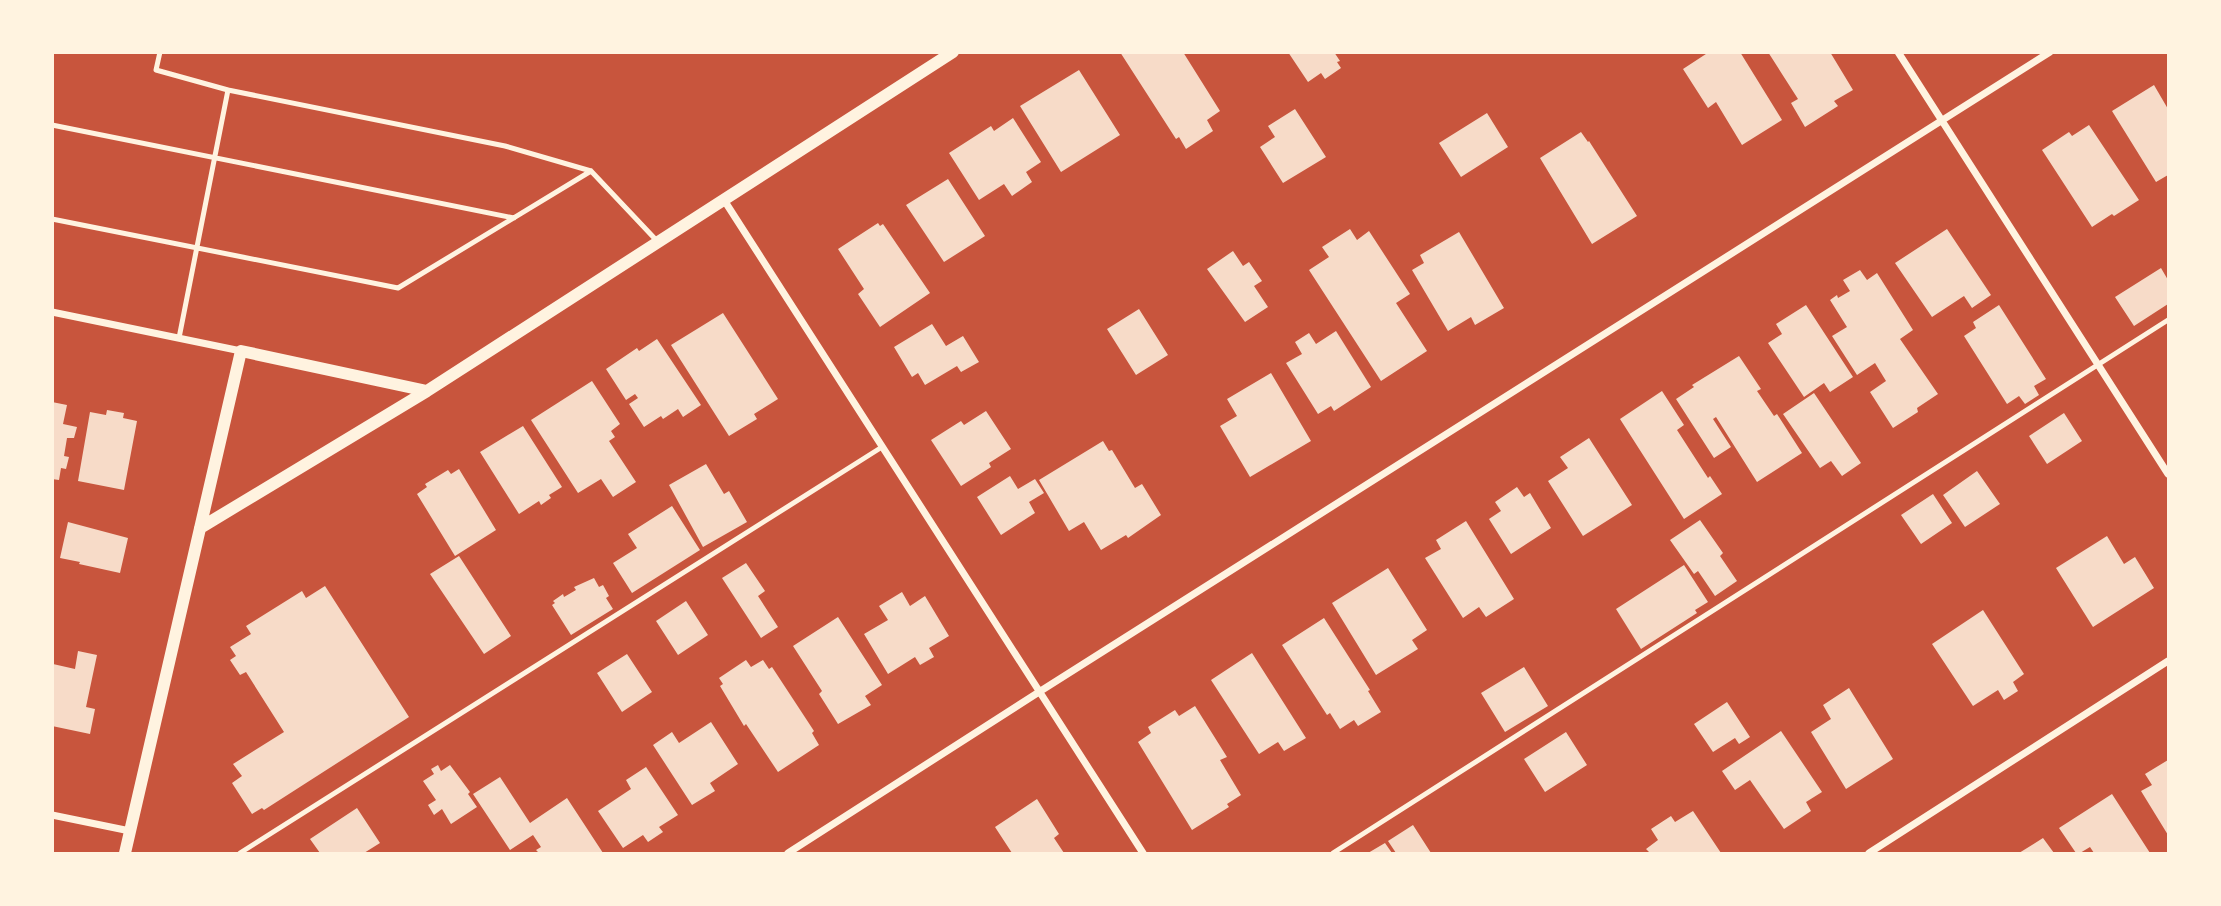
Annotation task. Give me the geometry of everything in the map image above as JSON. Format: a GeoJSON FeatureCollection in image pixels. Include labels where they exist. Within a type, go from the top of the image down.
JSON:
{"type":"FeatureCollection","features":[{"type":"Feature","properties":{"kind":"street"},"geometry":{"type":"LineString","coordinates":[[200,528],[427,391],[953,52]]}},
{"type":"Feature","properties":{"kind":"street"},"geometry":{"type":"LineString","coordinates":[[1898,52],[2168,474]]}},
{"type":"Feature","properties":{"kind":"street"},"geometry":{"type":"LineString","coordinates":[[788,853],[2049,52]]}},
{"type":"Feature","properties":{"kind":"street"},"geometry":{"type":"LineString","coordinates":[[724,200],[1143,853]]}},
{"type":"Feature","properties":{"kind":"street"},"geometry":{"type":"LineString","coordinates":[[52,312],[427,391]]}},
{"type":"Feature","properties":{"kind":"street"},"geometry":{"type":"LineString","coordinates":[[125,853],[241,351]]}},
{"type":"Feature","properties":{"kind":"street"},"geometry":{"type":"LineString","coordinates":[[1869,853],[2168,661]]}},
{"type":"Feature","properties":{"kind":"street"},"geometry":{"type":"LineString","coordinates":[[52,815],[130,831]]}},
{"type":"Feature","properties":{"kind":"lane"},"geometry":{"type":"LineString","coordinates":[[160,52],[156,70],[228,90],[505,146],[591,171],[658,242]]}},
{"type":"Feature","properties":{"kind":"lane"},"geometry":{"type":"LineString","coordinates":[[179,338],[228,90]]}},
{"type":"Feature","properties":{"kind":"lane"},"geometry":{"type":"LineString","coordinates":[[52,125],[514,218]]}},
{"type":"Feature","properties":{"kind":"lane"},"geometry":{"type":"LineString","coordinates":[[52,219],[398,288],[591,171]]}},
{"type":"Feature","properties":{"kind":"lane"},"geometry":{"type":"LineString","coordinates":[[1333,853],[2168,320]]}},
{"type":"Feature","properties":{"kind":"lane"},"geometry":{"type":"LineString","coordinates":[[240,853],[882,447]]}},
{"type":"Feature","properties":{"kind":"building"},"geometry":{"type":"Polygon","coordinates":[[[1120,52],[1183,52],[1220,111],[1207,120],[1213,131],[1186,149],[1179,137],[1176,139],[1120,52]]]}},
{"type":"Feature","properties":{"kind":"building"},"geometry":{"type":"Polygon","coordinates":[[[1288,52],[1334,52],[1341,68],[1325,79],[1321,73],[1308,82],[1288,52]]]}},
{"type":"Feature","properties":{"kind":"building"},"geometry":{"type":"Polygon","coordinates":[[[1709,52],[1740,52],[1782,120],[1742,145],[1716,102],[1708,108],[1683,69],[1709,52]]]}},
{"type":"Feature","properties":{"kind":"building"},"geometry":{"type":"Polygon","coordinates":[[[1768,52],[1830,52],[1853,90],[1834,101],[1838,106],[1805,127],[1791,103],[1798,99],[1768,52]]]}},
{"type":"Feature","properties":{"kind":"building"},"geometry":{"type":"Polygon","coordinates":[[[1079,70],[1120,135],[1061,172],[1020,106],[1079,70]]]}},
{"type":"Feature","properties":{"kind":"building"},"geometry":{"type":"Polygon","coordinates":[[[2154,85],[2168,109],[2168,175],[2156,182],[2112,111],[2154,85]]]}},
{"type":"Feature","properties":{"kind":"building"},"geometry":{"type":"Polygon","coordinates":[[[1295,109],[1326,157],[1283,183],[1260,147],[1275,137],[1268,126],[1295,109]]]}},
{"type":"Feature","properties":{"kind":"building"},"geometry":{"type":"Polygon","coordinates":[[[1487,113],[1508,147],[1461,177],[1439,143],[1487,113]]]}},
{"type":"Feature","properties":{"kind":"building"},"geometry":{"type":"Polygon","coordinates":[[[1013,118],[1041,162],[1026,172],[1032,182],[1012,196],[1004,184],[979,200],[949,153],[991,126],[994,131],[1013,118]]]}},
{"type":"Feature","properties":{"kind":"building"},"geometry":{"type":"Polygon","coordinates":[[[2089,125],[2139,200],[2092,227],[2042,150],[2069,132],[2072,136],[2089,125]]]}},
{"type":"Feature","properties":{"kind":"building"},"geometry":{"type":"Polygon","coordinates":[[[1581,132],[1637,216],[1592,244],[1540,158],[1581,132]]]}},
{"type":"Feature","properties":{"kind":"building"},"geometry":{"type":"Polygon","coordinates":[[[948,179],[985,236],[944,262],[906,205],[948,179]]]}},
{"type":"Feature","properties":{"kind":"building"},"geometry":{"type":"Polygon","coordinates":[[[878,223],[880,226],[883,224],[930,293],[880,327],[858,294],[864,289],[838,249],[878,223]]]}},
{"type":"Feature","properties":{"kind":"building"},"geometry":{"type":"Polygon","coordinates":[[[1350,229],[1357,240],[1369,231],[1410,294],[1396,303],[1427,351],[1381,381],[1309,270],[1329,257],[1322,247],[1350,229]]]}},
{"type":"Feature","properties":{"kind":"building"},"geometry":{"type":"Polygon","coordinates":[[[1947,229],[1991,295],[1972,308],[1964,296],[1932,317],[1895,263],[1947,229]]]}},
{"type":"Feature","properties":{"kind":"building"},"geometry":{"type":"Polygon","coordinates":[[[1459,232],[1504,308],[1475,325],[1471,317],[1448,331],[1412,270],[1424,263],[1420,255],[1459,232]]]}},
{"type":"Feature","properties":{"kind":"building"},"geometry":{"type":"Polygon","coordinates":[[[1233,251],[1243,266],[1249,262],[1262,281],[1254,286],[1268,307],[1245,322],[1207,269],[1233,251]]]}},
{"type":"Feature","properties":{"kind":"building"},"geometry":{"type":"Polygon","coordinates":[[[2161,268],[2168,280],[2168,304],[2134,326],[2115,297],[2161,268]]]}},
{"type":"Feature","properties":{"kind":"building"},"geometry":{"type":"Polygon","coordinates":[[[1860,270],[1867,280],[1877,273],[1913,330],[1900,339],[1938,394],[1917,408],[1918,412],[1893,428],[1870,392],[1886,381],[1875,363],[1857,375],[1832,336],[1847,327],[1830,300],[1850,291],[1843,280],[1860,270]]]}},
{"type":"Feature","properties":{"kind":"building"},"geometry":{"type":"Polygon","coordinates":[[[1806,305],[1853,377],[1830,392],[1824,383],[1804,397],[1768,343],[1782,334],[1776,324],[1806,305]]]}},
{"type":"Feature","properties":{"kind":"building"},"geometry":{"type":"Polygon","coordinates":[[[1999,305],[2046,379],[2034,386],[2039,395],[2025,404],[2019,396],[2007,404],[1964,336],[1976,328],[1973,322],[1999,305]]]}},
{"type":"Feature","properties":{"kind":"building"},"geometry":{"type":"Polygon","coordinates":[[[1139,309],[1168,355],[1136,375],[1107,329],[1139,309]]]}},
{"type":"Feature","properties":{"kind":"building"},"geometry":{"type":"Polygon","coordinates":[[[723,313],[778,399],[754,414],[757,419],[729,436],[671,345],[723,313]]]}},
{"type":"Feature","properties":{"kind":"building"},"geometry":{"type":"Polygon","coordinates":[[[932,324],[946,346],[963,336],[979,362],[961,372],[957,366],[925,385],[918,373],[912,377],[894,347],[932,324]]]}},
{"type":"Feature","properties":{"kind":"building"},"geometry":{"type":"Polygon","coordinates":[[[1336,331],[1371,387],[1334,411],[1331,406],[1318,414],[1286,363],[1302,354],[1295,342],[1309,333],[1316,344],[1336,331]]]}},
{"type":"Feature","properties":{"kind":"building"},"geometry":{"type":"Polygon","coordinates":[[[657,339],[701,405],[683,417],[678,409],[644,427],[629,404],[638,398],[635,394],[626,400],[606,369],[637,348],[639,351],[657,339]]]}},
{"type":"Feature","properties":{"kind":"building"},"geometry":{"type":"Polygon","coordinates":[[[1739,356],[1761,389],[1757,391],[1774,416],[1777,414],[1802,453],[1757,482],[1716,417],[1713,419],[1731,447],[1714,458],[1676,399],[1694,387],[1692,385],[1739,356]]]}},
{"type":"Feature","properties":{"kind":"building"},"geometry":{"type":"Polygon","coordinates":[[[1271,373],[1311,441],[1250,477],[1220,426],[1237,416],[1227,399],[1271,373]]]}},
{"type":"Feature","properties":{"kind":"building"},"geometry":{"type":"Polygon","coordinates":[[[592,381],[620,424],[611,431],[615,437],[609,441],[636,482],[613,497],[601,479],[578,493],[531,420],[592,381]]]}},
{"type":"Feature","properties":{"kind":"building"},"geometry":{"type":"Polygon","coordinates":[[[1662,391],[1684,425],[1677,430],[1708,478],[1710,476],[1722,494],[1684,519],[1620,419],[1662,391]]]}},
{"type":"Feature","properties":{"kind":"building"},"geometry":{"type":"Polygon","coordinates":[[[1814,393],[1861,463],[1842,476],[1831,461],[1820,468],[1783,414],[1814,393]]]}},
{"type":"Feature","properties":{"kind":"building"},"geometry":{"type":"Polygon","coordinates":[[[52,402],[67,405],[63,424],[77,427],[74,438],[67,438],[64,456],[69,457],[66,469],[61,468],[59,480],[52,479],[52,402]]]}},
{"type":"Feature","properties":{"kind":"building"},"geometry":{"type":"Polygon","coordinates":[[[107,410],[124,413],[123,418],[137,421],[124,490],[78,481],[90,412],[106,415],[107,410]]]}},
{"type":"Feature","properties":{"kind":"building"},"geometry":{"type":"Polygon","coordinates":[[[986,411],[1011,449],[989,463],[991,467],[961,486],[931,440],[961,421],[964,425],[986,411]]]}},
{"type":"Feature","properties":{"kind":"building"},"geometry":{"type":"Polygon","coordinates":[[[2064,413],[2082,441],[2047,464],[2029,436],[2064,413]]]}},
{"type":"Feature","properties":{"kind":"building"},"geometry":{"type":"Polygon","coordinates":[[[523,426],[562,487],[549,495],[551,498],[541,505],[539,501],[519,514],[480,452],[523,426]]]}},
{"type":"Feature","properties":{"kind":"building"},"geometry":{"type":"Polygon","coordinates":[[[1589,438],[1632,505],[1583,536],[1548,481],[1568,468],[1560,457],[1589,438]]]}},
{"type":"Feature","properties":{"kind":"building"},"geometry":{"type":"Polygon","coordinates":[[[1103,441],[1109,451],[1112,450],[1135,488],[1142,484],[1161,515],[1128,538],[1126,535],[1101,550],[1084,522],[1069,531],[1039,480],[1103,441]]]}},
{"type":"Feature","properties":{"kind":"building"},"geometry":{"type":"Polygon","coordinates":[[[706,464],[724,494],[729,491],[747,522],[703,547],[669,485],[706,464]]]}},
{"type":"Feature","properties":{"kind":"building"},"geometry":{"type":"Polygon","coordinates":[[[459,469],[496,530],[455,556],[417,494],[427,487],[425,484],[448,470],[451,474],[459,469]]]}},
{"type":"Feature","properties":{"kind":"building"},"geometry":{"type":"Polygon","coordinates":[[[1977,471],[2000,504],[1965,527],[1943,495],[1977,471]]]}},
{"type":"Feature","properties":{"kind":"building"},"geometry":{"type":"Polygon","coordinates":[[[1010,476],[1018,489],[1035,479],[1044,493],[1029,502],[1035,513],[1001,535],[977,497],[1010,476]]]}},
{"type":"Feature","properties":{"kind":"building"},"geometry":{"type":"Polygon","coordinates":[[[1517,487],[1524,497],[1530,493],[1551,528],[1511,554],[1489,519],[1501,511],[1495,502],[1517,487]]]}},
{"type":"Feature","properties":{"kind":"building"},"geometry":{"type":"Polygon","coordinates":[[[1933,494],[1952,523],[1921,544],[1901,515],[1933,494]]]}},
{"type":"Feature","properties":{"kind":"building"},"geometry":{"type":"Polygon","coordinates":[[[672,506],[700,550],[632,593],[613,563],[637,548],[628,534],[672,506]]]}},
{"type":"Feature","properties":{"kind":"building"},"geometry":{"type":"Polygon","coordinates":[[[1700,520],[1723,553],[1720,556],[1737,581],[1715,596],[1698,571],[1694,574],[1670,540],[1700,520]]]}},
{"type":"Feature","properties":{"kind":"building"},"geometry":{"type":"Polygon","coordinates":[[[1466,521],[1514,599],[1486,617],[1479,607],[1463,618],[1425,558],[1441,549],[1436,540],[1466,521]]]}},
{"type":"Feature","properties":{"kind":"building"},"geometry":{"type":"Polygon","coordinates":[[[68,522],[128,538],[120,573],[60,558],[68,522]]]}},
{"type":"Feature","properties":{"kind":"building"},"geometry":{"type":"Polygon","coordinates":[[[2107,536],[2124,564],[2135,557],[2154,588],[2093,627],[2056,568],[2107,536]]]}},
{"type":"Feature","properties":{"kind":"building"},"geometry":{"type":"Polygon","coordinates":[[[459,556],[511,636],[484,654],[430,574],[459,556]]]}},
{"type":"Feature","properties":{"kind":"building"},"geometry":{"type":"Polygon","coordinates":[[[746,563],[765,591],[758,596],[778,627],[761,638],[722,578],[746,563]]]}},
{"type":"Feature","properties":{"kind":"building"},"geometry":{"type":"Polygon","coordinates":[[[1684,565],[1708,602],[1695,610],[1697,613],[1641,649],[1616,609],[1684,565]]]}},
{"type":"Feature","properties":{"kind":"building"},"geometry":{"type":"Polygon","coordinates":[[[1388,568],[1427,630],[1412,640],[1418,649],[1376,675],[1332,603],[1388,568]]]}},
{"type":"Feature","properties":{"kind":"building"},"geometry":{"type":"Polygon","coordinates":[[[594,578],[599,587],[603,585],[609,596],[606,598],[613,609],[571,635],[552,605],[555,603],[553,601],[594,578]]]}},
{"type":"Feature","properties":{"kind":"building"},"geometry":{"type":"Polygon","coordinates":[[[325,586],[409,717],[264,810],[262,808],[252,814],[232,783],[242,776],[233,764],[284,732],[246,672],[240,675],[230,660],[236,656],[230,647],[251,634],[246,626],[302,591],[306,598],[325,586]]]}},
{"type":"Feature","properties":{"kind":"building"},"geometry":{"type":"Polygon","coordinates":[[[902,592],[910,606],[925,596],[949,636],[929,648],[934,657],[920,665],[915,657],[888,674],[864,634],[888,620],[879,606],[902,592]]]}},
{"type":"Feature","properties":{"kind":"building"},"geometry":{"type":"Polygon","coordinates":[[[686,601],[708,635],[678,655],[656,621],[686,601]]]}},
{"type":"Feature","properties":{"kind":"building"},"geometry":{"type":"Polygon","coordinates":[[[1983,610],[2024,674],[2013,682],[2018,691],[2004,700],[1998,690],[1973,706],[1932,644],[1983,610]]]}},
{"type":"Feature","properties":{"kind":"building"},"geometry":{"type":"Polygon","coordinates":[[[838,617],[882,685],[865,696],[871,705],[838,724],[819,694],[822,691],[793,646],[838,617]]]}},
{"type":"Feature","properties":{"kind":"building"},"geometry":{"type":"Polygon","coordinates":[[[1324,618],[1381,712],[1358,726],[1354,720],[1340,729],[1330,713],[1327,715],[1282,645],[1324,618]]]}},
{"type":"Feature","properties":{"kind":"building"},"geometry":{"type":"Polygon","coordinates":[[[78,651],[97,655],[86,707],[95,709],[90,734],[52,726],[53,664],[75,669],[78,651]]]}},
{"type":"Feature","properties":{"kind":"building"},"geometry":{"type":"Polygon","coordinates":[[[1252,653],[1306,738],[1284,751],[1278,742],[1259,754],[1211,680],[1252,653]]]}},
{"type":"Feature","properties":{"kind":"building"},"geometry":{"type":"Polygon","coordinates":[[[627,654],[652,692],[622,712],[597,673],[627,654]]]}},
{"type":"Feature","properties":{"kind":"building"},"geometry":{"type":"Polygon","coordinates":[[[746,660],[751,667],[763,660],[769,669],[772,667],[814,731],[812,733],[819,745],[778,772],[746,724],[744,726],[720,686],[723,684],[719,678],[746,660]]]}},
{"type":"Feature","properties":{"kind":"building"},"geometry":{"type":"Polygon","coordinates":[[[1524,667],[1548,706],[1505,732],[1481,693],[1524,667]]]}},
{"type":"Feature","properties":{"kind":"building"},"geometry":{"type":"Polygon","coordinates":[[[1849,688],[1893,759],[1846,789],[1811,732],[1831,719],[1823,705],[1849,688]]]}},
{"type":"Feature","properties":{"kind":"building"},"geometry":{"type":"Polygon","coordinates":[[[1727,702],[1750,737],[1739,744],[1735,738],[1713,752],[1694,724],[1727,702]]]}},
{"type":"Feature","properties":{"kind":"building"},"geometry":{"type":"Polygon","coordinates":[[[1195,706],[1227,757],[1220,760],[1241,795],[1227,804],[1229,807],[1192,830],[1138,742],[1151,733],[1148,727],[1175,710],[1179,716],[1195,706]]]}},
{"type":"Feature","properties":{"kind":"building"},"geometry":{"type":"Polygon","coordinates":[[[711,722],[738,764],[710,783],[715,791],[692,805],[653,745],[672,732],[679,743],[711,722]]]}},
{"type":"Feature","properties":{"kind":"building"},"geometry":{"type":"Polygon","coordinates":[[[1781,731],[1822,792],[1806,802],[1811,811],[1784,829],[1750,780],[1735,790],[1722,771],[1781,731]]]}},
{"type":"Feature","properties":{"kind":"building"},"geometry":{"type":"Polygon","coordinates":[[[1566,732],[1587,765],[1545,792],[1524,759],[1566,732]]]}},
{"type":"Feature","properties":{"kind":"building"},"geometry":{"type":"Polygon","coordinates":[[[2168,760],[2168,835],[2141,791],[2152,785],[2145,774],[2168,760]]]}},
{"type":"Feature","properties":{"kind":"building"},"geometry":{"type":"Polygon","coordinates":[[[438,765],[441,771],[450,765],[470,792],[468,794],[477,807],[451,824],[442,809],[434,815],[428,805],[436,800],[423,781],[434,774],[431,769],[438,765]]]}},
{"type":"Feature","properties":{"kind":"building"},"geometry":{"type":"Polygon","coordinates":[[[646,767],[678,815],[659,827],[663,832],[648,842],[643,835],[623,848],[598,811],[631,789],[626,780],[646,767]]]}},
{"type":"Feature","properties":{"kind":"building"},"geometry":{"type":"Polygon","coordinates":[[[500,777],[530,823],[567,798],[603,853],[539,853],[536,850],[541,847],[533,835],[510,850],[473,794],[500,777]]]}},
{"type":"Feature","properties":{"kind":"building"},"geometry":{"type":"Polygon","coordinates":[[[2112,794],[2150,853],[2094,853],[2090,847],[2076,853],[2059,828],[2112,794]]]}},
{"type":"Feature","properties":{"kind":"building"},"geometry":{"type":"Polygon","coordinates":[[[1037,799],[1059,834],[1054,838],[1064,853],[1012,853],[995,827],[1037,799]]]}},
{"type":"Feature","properties":{"kind":"building"},"geometry":{"type":"Polygon","coordinates":[[[357,808],[380,843],[364,853],[320,853],[310,839],[357,808]]]}},
{"type":"Feature","properties":{"kind":"building"},"geometry":{"type":"Polygon","coordinates":[[[1693,811],[1721,853],[1650,853],[1646,849],[1658,840],[1651,829],[1671,816],[1675,822],[1693,811]]]}},
{"type":"Feature","properties":{"kind":"building"},"geometry":{"type":"Polygon","coordinates":[[[1413,825],[1431,853],[1396,853],[1388,841],[1413,825]]]}},
{"type":"Feature","properties":{"kind":"building"},"geometry":{"type":"Polygon","coordinates":[[[2043,838],[2054,853],[2019,853],[2043,838]]]}},
{"type":"Feature","properties":{"kind":"building"},"geometry":{"type":"Polygon","coordinates":[[[1385,843],[1392,853],[1368,853],[1385,843]]]}}]}
